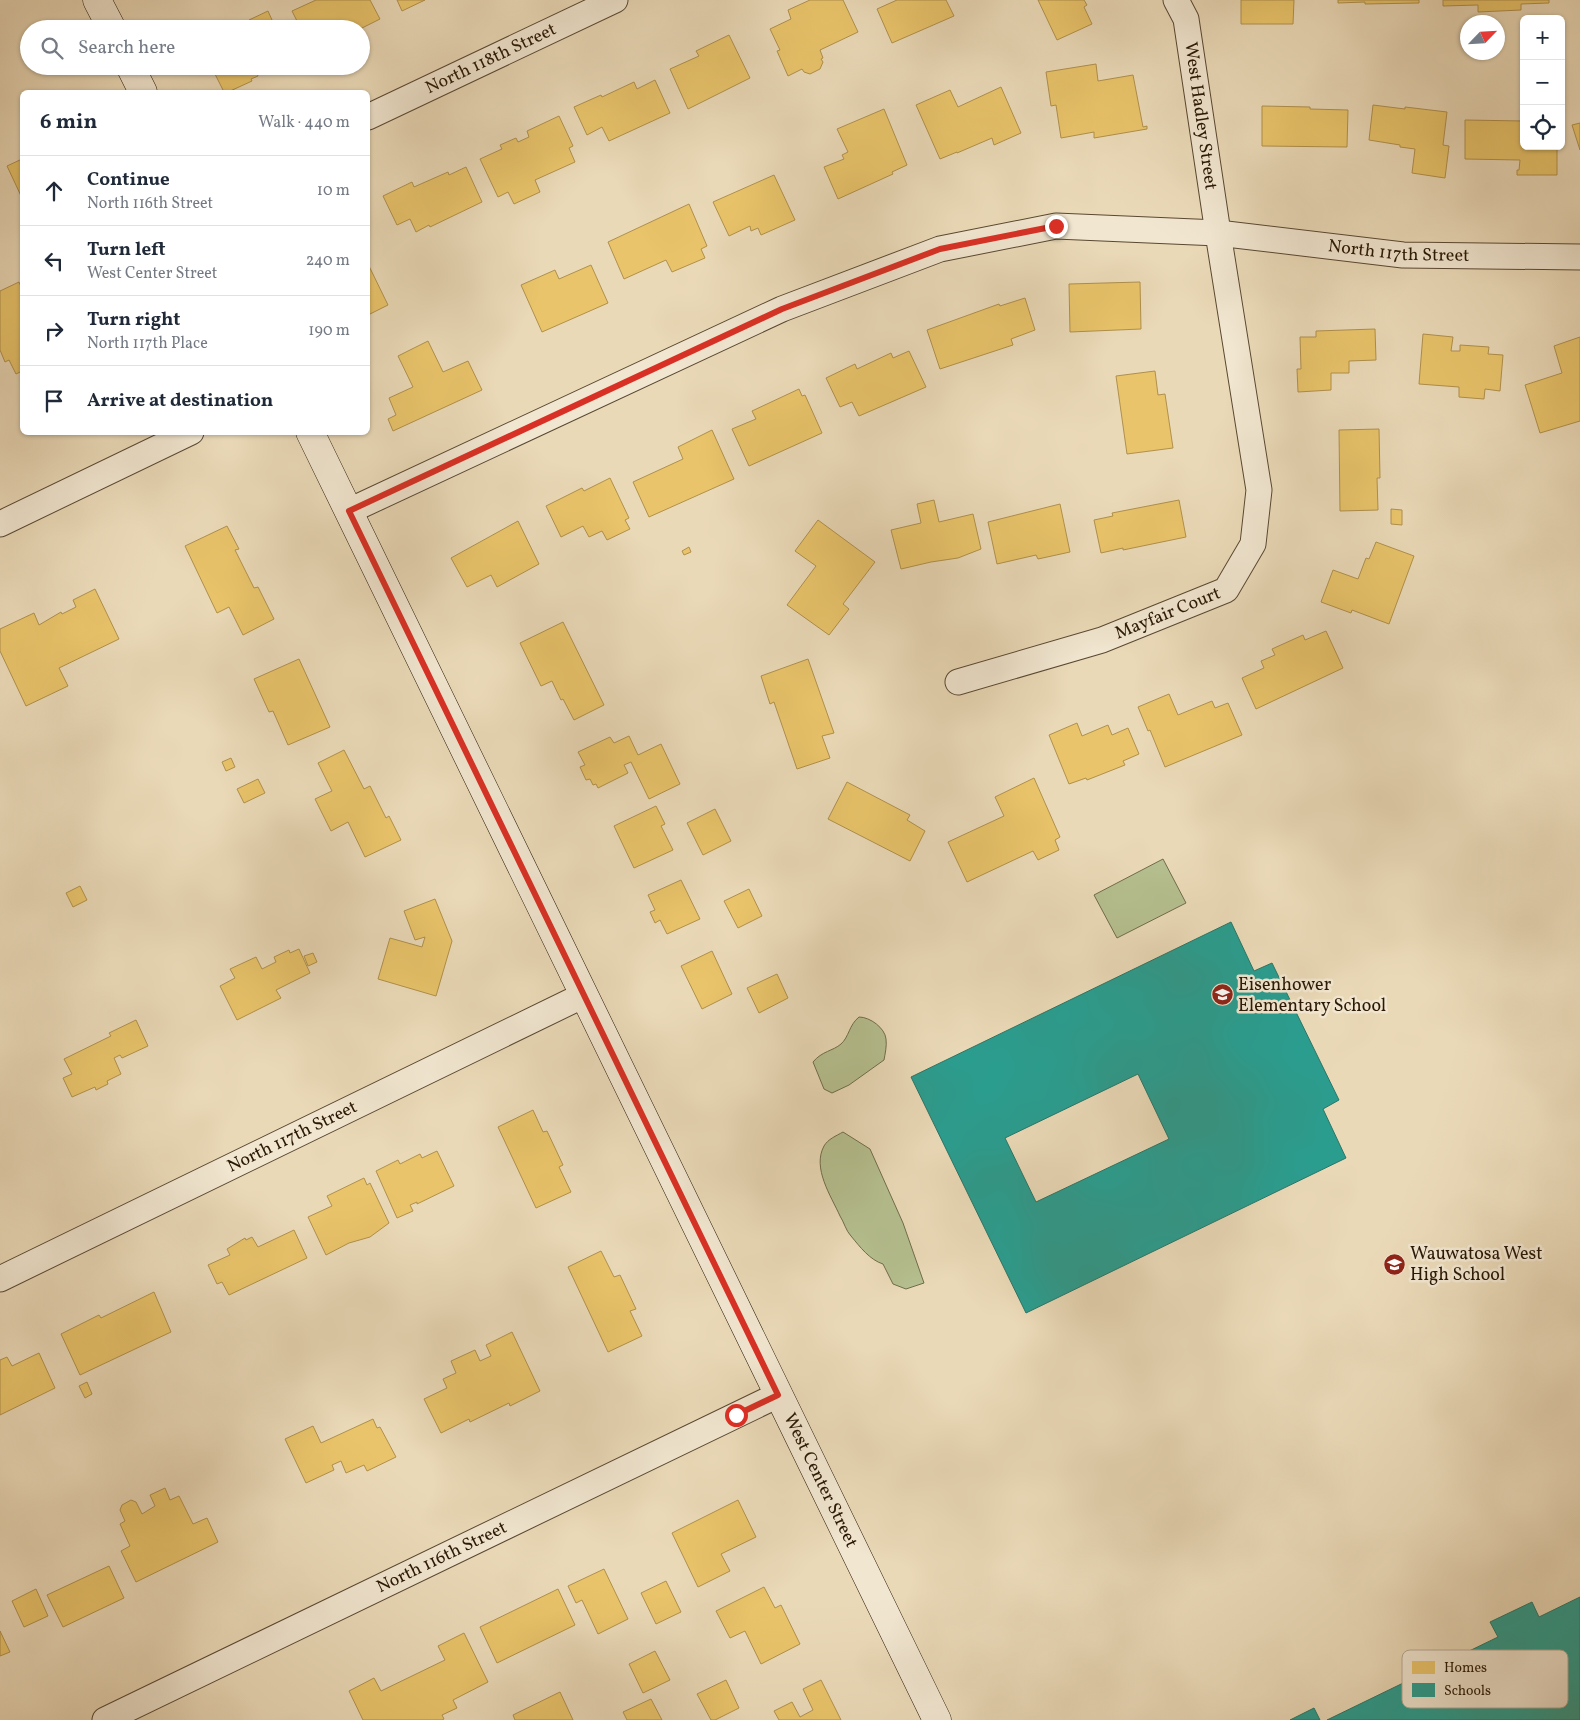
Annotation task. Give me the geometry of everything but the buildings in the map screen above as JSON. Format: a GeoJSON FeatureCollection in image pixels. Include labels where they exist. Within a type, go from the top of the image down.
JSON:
{"type":"FeatureCollection","features":[{"type":"Feature","properties":{"kind":"street"},"geometry":{"type":"LineString","coordinates":[[97,0],[107,20]]}},
{"type":"Feature","properties":{"kind":"street","name":"North 118th Street"},"geometry":{"type":"LineString","coordinates":[[370,116],[615,0]]}},
{"type":"Feature","properties":{"kind":"street","name":"West Hadley Street"},"geometry":{"type":"LineString","coordinates":[[1176,0],[1186,19],[1218,234]]}},
{"type":"Feature","properties":{"kind":"street"},"geometry":{"type":"LineString","coordinates":[[134,75],[142,90]]}},
{"type":"Feature","properties":{"kind":"street","name":"North 117th Street"},"geometry":{"type":"LineString","coordinates":[[349,511],[782,309],[940,249],[1056,226],[1218,234],[1403,255],[1580,257]]}},
{"type":"Feature","properties":{"kind":"street","name":"Mayfair Court"},"geometry":{"type":"LineString","coordinates":[[958,682],[1102,640],[1226,590],[1253,544],[1259,490],[1218,234]]}},
{"type":"Feature","properties":{"kind":"street"},"geometry":{"type":"LineString","coordinates":[[0,524],[185,435]]}},
{"type":"Feature","properties":{"kind":"street","name":"West Center Street"},"geometry":{"type":"LineString","coordinates":[[311,435],[937,1720]]}},
{"type":"Feature","properties":{"kind":"street","name":"North 117th Street"},"geometry":{"type":"LineString","coordinates":[[0,1279],[584,995]]}},
{"type":"Feature","properties":{"kind":"street","name":"North 116th Street"},"geometry":{"type":"LineString","coordinates":[[104,1720],[778,1395]]}},
{"type":"Feature","properties":{"kind":"green space"},"geometry":{"type":"Polygon","coordinates":[[[1163,859],[1186,903],[1117,938],[1094,895],[1163,859]]]}},
{"type":"Feature","properties":{"kind":"green space"},"geometry":{"type":"Polygon","coordinates":[[[859,1017],[872,1021],[883,1031],[886,1042],[884,1060],[849,1085],[832,1093],[824,1089],[813,1062],[841,1044],[859,1017]]]}},
{"type":"Feature","properties":{"kind":"green space"},"geometry":{"type":"Polygon","coordinates":[[[843,1132],[870,1149],[903,1223],[924,1283],[906,1289],[893,1284],[883,1264],[866,1253],[848,1232],[824,1182],[820,1163],[824,1146],[832,1138],[843,1132]]]}},
{"type":"Feature","properties":{"kind":"place","name":"Eisenhower Elementary School"},"geometry":{"type":"Point","coordinates":[1222,995]}},
{"type":"Feature","properties":{"kind":"place","name":"Wauwatosa West High School"},"geometry":{"type":"Point","coordinates":[1394,1264]}},
{"type":"Feature","properties":{"kind":"route"},"geometry":{"type":"LineString","coordinates":[[736,1415],[778,1395],[349,511],[782,309],[940,249],[1056,226]]}}]}
